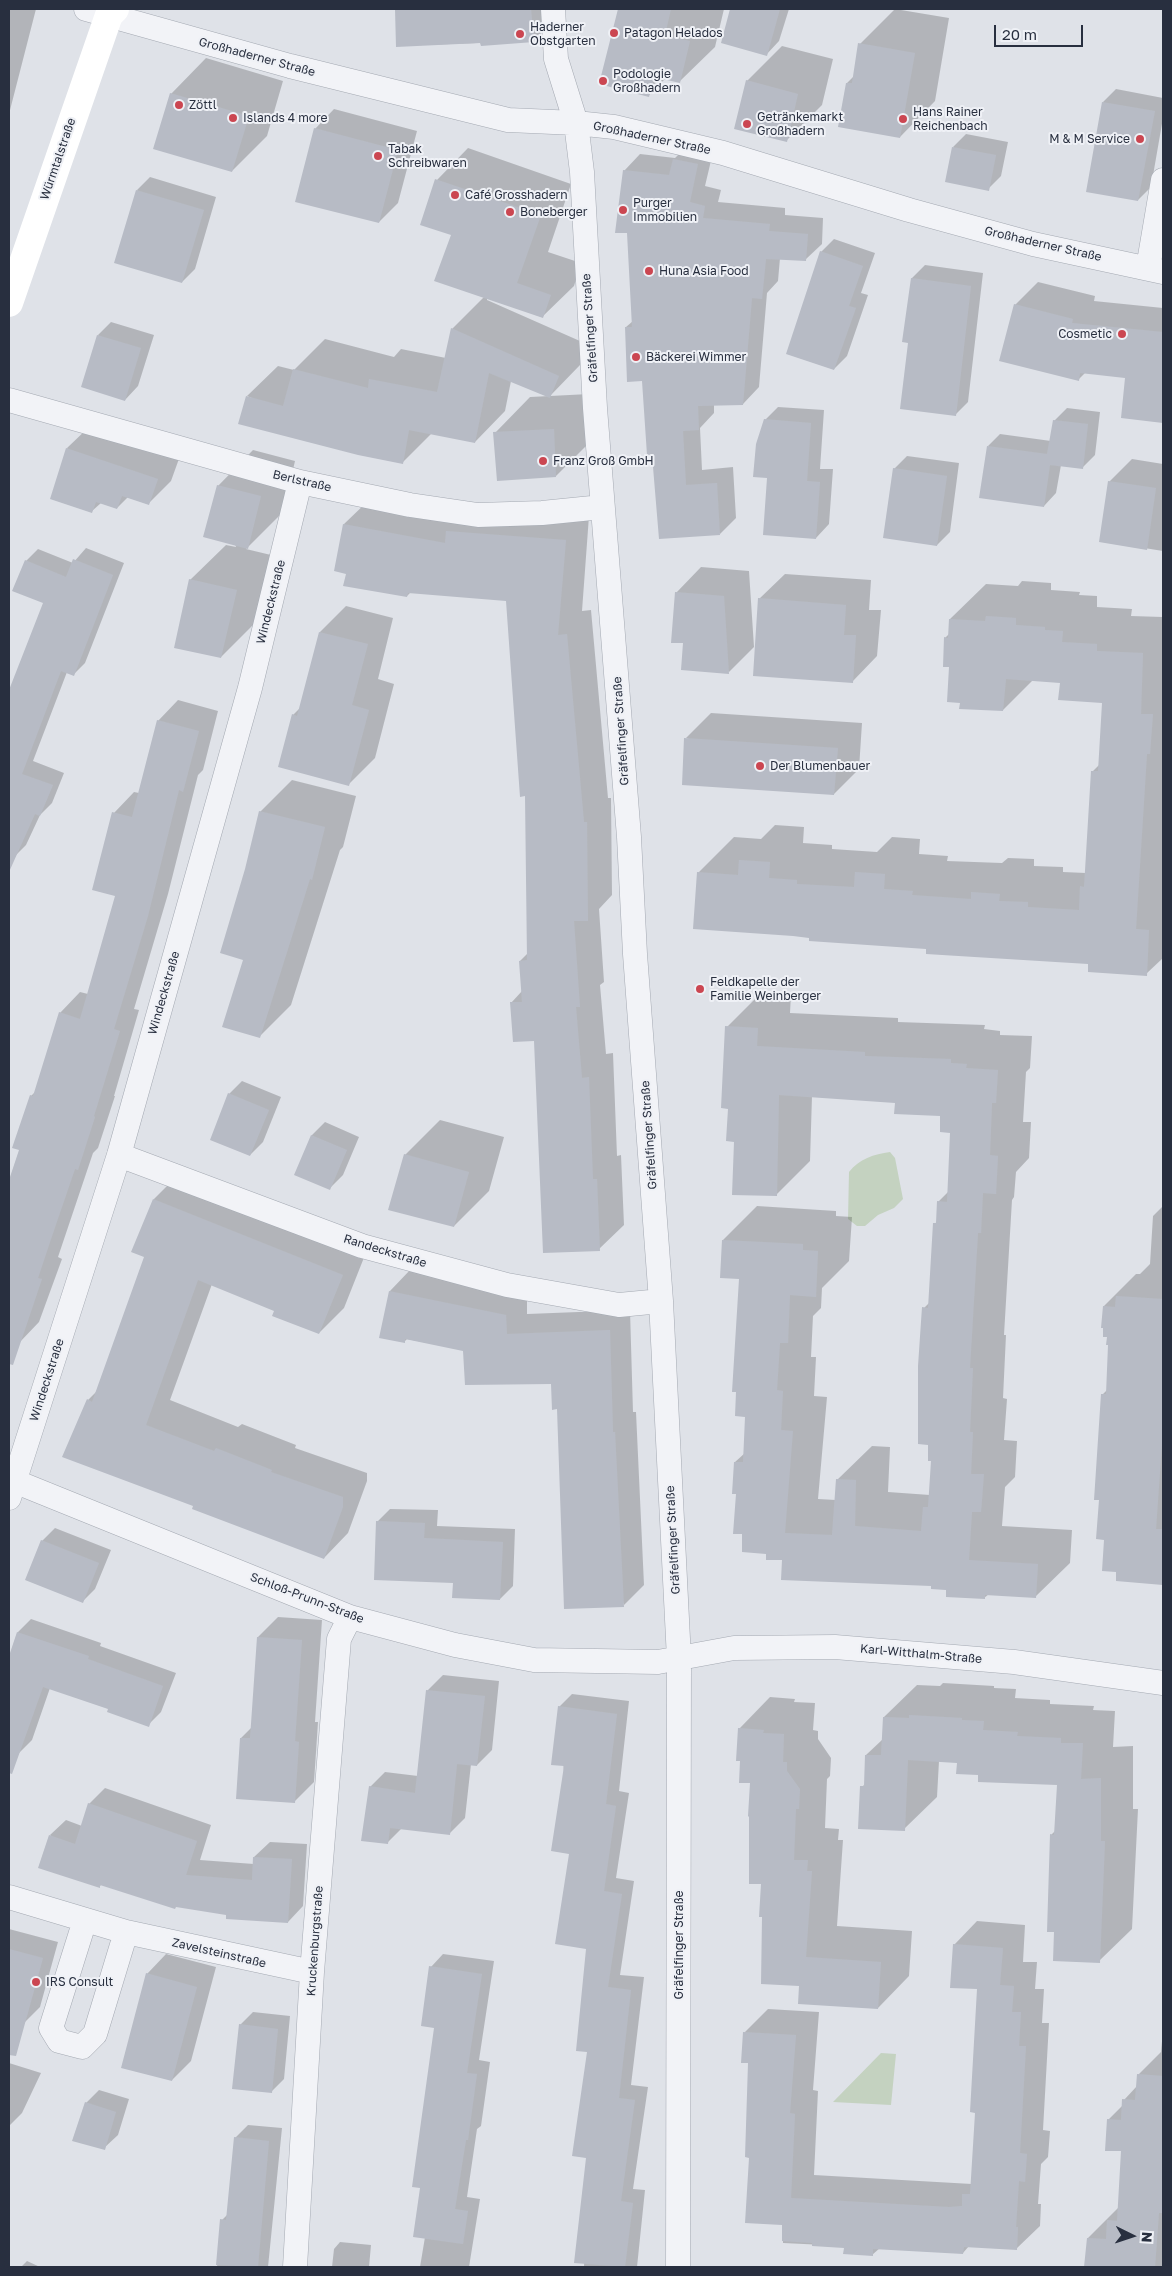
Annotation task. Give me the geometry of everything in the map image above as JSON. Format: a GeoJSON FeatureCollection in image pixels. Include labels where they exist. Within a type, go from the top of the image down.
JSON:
{"type":"FeatureCollection","features":[{"type":"Feature","properties":{"kind":"main road","name":"Würmtalstraße"},"geometry":{"type":"LineString","coordinates":[[9,303],[105,10]]}},
{"type":"Feature","properties":{"kind":"street","name":"Gräfelfinger Straße"},"geometry":{"type":"LineString","coordinates":[[553,9],[556,59],[576,123],[582,172],[602,507],[628,818],[635,954],[661,1301],[679,1659],[678,2267]]}},
{"type":"Feature","properties":{"kind":"street","name":"Großhaderner Straße"},"geometry":{"type":"LineString","coordinates":[[105,10],[290,66],[508,120],[614,127],[723,153],[909,210],[1033,244],[1155,270]]}},
{"type":"Feature","properties":{"kind":"street"},"geometry":{"type":"LineString","coordinates":[[1155,270],[1163,180]]}},
{"type":"Feature","properties":{"kind":"street","name":"Berlstraße"},"geometry":{"type":"LineString","coordinates":[[9,400],[300,482],[410,505],[478,516],[542,513],[602,507]]}},
{"type":"Feature","properties":{"kind":"street","name":"Windeckstraße"},"geometry":{"type":"LineString","coordinates":[[11,1486],[119,1155],[250,688],[300,482]]}},
{"type":"Feature","properties":{"kind":"street","name":"Randeckstraße"},"geometry":{"type":"LineString","coordinates":[[119,1155],[362,1246],[507,1285],[619,1305],[661,1301]]}},
{"type":"Feature","properties":{"kind":"street","name":"Schloß-Prunn-Straße"},"geometry":{"type":"LineString","coordinates":[[11,1486],[350,1617],[455,1645],[534,1660],[634,1663],[679,1659]]}},
{"type":"Feature","properties":{"kind":"street","name":"Kruckenburgstraße"},"geometry":{"type":"LineString","coordinates":[[294,2267],[312,1972],[339,1639],[350,1617]]}},
{"type":"Feature","properties":{"kind":"street","name":"Karl-Witthalm-Straße"},"geometry":{"type":"LineString","coordinates":[[679,1659],[734,1648],[835,1647],[1014,1662],[1163,1683]]}},
{"type":"Feature","properties":{"kind":"street","name":"Zavelsteinstraße"},"geometry":{"type":"LineString","coordinates":[[9,1897],[126,1932],[312,1972]]}},
{"type":"Feature","properties":{"kind":"street"},"geometry":{"type":"LineString","coordinates":[[85,1920],[51,2028],[59,2041],[82,2048],[95,2034],[126,1932]]}},
{"type":"Feature","properties":{"kind":"green space"},"geometry":{"type":"Polygon","coordinates":[[[890,1152],[895,1158],[903,1199],[894,1208],[878,1215],[865,1226],[857,1226],[848,1219],[849,1172],[867,1158],[890,1152]]]}},
{"type":"Feature","properties":{"kind":"green space"},"geometry":{"type":"Polygon","coordinates":[[[881,2053],[896,2054],[891,2105],[833,2102],[881,2053]]]}},
{"type":"Feature","properties":{"kind":"building"},"geometry":{"type":"Polygon","coordinates":[[[395,9],[531,9],[534,42],[481,46],[480,43],[396,47],[395,9]]]}},
{"type":"Feature","properties":{"kind":"building"},"geometry":{"type":"Polygon","coordinates":[[[618,9],[671,9],[665,35],[690,41],[680,83],[654,77],[649,97],[599,84],[618,9]]]}},
{"type":"Feature","properties":{"kind":"building"},"geometry":{"type":"Polygon","coordinates":[[[730,9],[780,9],[767,56],[721,43],[730,9]]]}},
{"type":"Feature","properties":{"kind":"building"},"geometry":{"type":"Polygon","coordinates":[[[858,43],[915,53],[900,138],[838,127],[846,83],[852,83],[858,43]]]}},
{"type":"Feature","properties":{"kind":"building"},"geometry":{"type":"Polygon","coordinates":[[[746,80],[798,94],[787,142],[734,129],[746,80]]]}},
{"type":"Feature","properties":{"kind":"building"},"geometry":{"type":"Polygon","coordinates":[[[170,93],[249,116],[232,172],[153,149],[170,93]]]}},
{"type":"Feature","properties":{"kind":"building"},"geometry":{"type":"Polygon","coordinates":[[[1102,102],[1155,111],[1138,201],[1086,192],[1102,102]]]}},
{"type":"Feature","properties":{"kind":"building"},"geometry":{"type":"Polygon","coordinates":[[[314,128],[398,150],[379,223],[295,202],[314,128]]]}},
{"type":"Feature","properties":{"kind":"building"},"geometry":{"type":"Polygon","coordinates":[[[952,147],[996,155],[989,191],[945,182],[952,147]]]}},
{"type":"Feature","properties":{"kind":"building"},"geometry":{"type":"Polygon","coordinates":[[[673,159],[698,164],[690,202],[705,206],[703,218],[770,224],[769,231],[808,234],[806,261],[766,259],[762,299],[752,298],[743,405],[698,406],[699,430],[683,431],[686,485],[717,483],[720,535],[659,539],[652,455],[647,455],[642,381],[627,382],[625,327],[632,327],[627,233],[615,233],[623,170],[669,175],[673,159]]]}},
{"type":"Feature","properties":{"kind":"building"},"geometry":{"type":"Polygon","coordinates":[[[435,179],[541,215],[517,283],[551,295],[543,318],[434,281],[451,235],[420,225],[435,179]]]}},
{"type":"Feature","properties":{"kind":"building"},"geometry":{"type":"Polygon","coordinates":[[[136,190],[204,210],[182,283],[114,263],[136,190]]]}},
{"type":"Feature","properties":{"kind":"building"},"geometry":{"type":"Polygon","coordinates":[[[820,251],[863,266],[849,306],[856,308],[834,370],[786,354],[820,251]]]}},
{"type":"Feature","properties":{"kind":"building"},"geometry":{"type":"Polygon","coordinates":[[[911,278],[971,286],[956,416],[900,409],[908,343],[902,342],[911,278]]]}},
{"type":"Feature","properties":{"kind":"building"},"geometry":{"type":"Polygon","coordinates":[[[1014,304],[1073,319],[1072,323],[1163,332],[1163,423],[1121,418],[1125,378],[1080,373],[1079,381],[999,361],[1014,304]]]}},
{"type":"Feature","properties":{"kind":"building"},"geometry":{"type":"Polygon","coordinates":[[[451,328],[559,376],[550,398],[489,373],[475,443],[409,430],[403,464],[358,455],[238,424],[246,396],[283,406],[293,369],[368,388],[369,379],[437,392],[451,328]]]}},
{"type":"Feature","properties":{"kind":"building"},"geometry":{"type":"Polygon","coordinates":[[[97,335],[141,348],[125,401],[81,387],[97,335]]]}},
{"type":"Feature","properties":{"kind":"building"},"geometry":{"type":"Polygon","coordinates":[[[764,419],[811,423],[807,481],[820,482],[816,539],[763,535],[767,478],[753,477],[756,444],[764,419]]]}},
{"type":"Feature","properties":{"kind":"building"},"geometry":{"type":"Polygon","coordinates":[[[1053,420],[1088,424],[1083,469],[1050,465],[1044,507],[979,498],[987,446],[1047,454],[1053,420]]]}},
{"type":"Feature","properties":{"kind":"building"},"geometry":{"type":"Polygon","coordinates":[[[554,429],[556,477],[497,481],[493,432],[554,429]]]}},
{"type":"Feature","properties":{"kind":"building"},"geometry":{"type":"Polygon","coordinates":[[[66,448],[158,479],[149,505],[122,496],[117,509],[96,502],[92,513],[50,499],[66,448]]]}},
{"type":"Feature","properties":{"kind":"building"},"geometry":{"type":"Polygon","coordinates":[[[893,468],[947,476],[937,546],[883,538],[893,468]]]}},
{"type":"Feature","properties":{"kind":"building"},"geometry":{"type":"Polygon","coordinates":[[[1108,481],[1156,488],[1147,550],[1099,542],[1108,481]]]}},
{"type":"Feature","properties":{"kind":"building"},"geometry":{"type":"Polygon","coordinates":[[[217,485],[261,496],[248,549],[203,537],[217,485]]]}},
{"type":"Feature","properties":{"kind":"building"},"geometry":{"type":"Polygon","coordinates":[[[343,524],[445,543],[446,531],[566,540],[558,635],[567,634],[584,822],[587,822],[588,921],[574,921],[580,1007],[576,1007],[582,1078],[589,1077],[593,1179],[597,1179],[600,1251],[543,1253],[534,1041],[513,1042],[510,1002],[522,1002],[519,961],[527,960],[525,796],[520,797],[506,601],[408,593],[407,597],[343,586],[346,574],[334,571],[343,524]]]}},
{"type":"Feature","properties":{"kind":"building"},"geometry":{"type":"Polygon","coordinates":[[[73,559],[113,575],[74,676],[61,671],[22,774],[53,785],[40,816],[35,814],[9,872],[9,690],[43,603],[12,591],[25,560],[66,577],[73,559]]]}},
{"type":"Feature","properties":{"kind":"building"},"geometry":{"type":"Polygon","coordinates":[[[189,579],[237,590],[221,658],[174,648],[189,579]]]}},
{"type":"Feature","properties":{"kind":"building"},"geometry":{"type":"Polygon","coordinates":[[[675,592],[724,596],[729,674],[681,670],[683,643],[671,643],[675,592]]]}},
{"type":"Feature","properties":{"kind":"building"},"geometry":{"type":"Polygon","coordinates":[[[758,598],[846,605],[844,635],[856,635],[853,683],[753,676],[758,598]]]}},
{"type":"Feature","properties":{"kind":"building"},"geometry":{"type":"Polygon","coordinates":[[[986,616],[1016,618],[1016,625],[1045,627],[1045,630],[1063,631],[1062,642],[1097,644],[1097,651],[1143,653],[1141,714],[1153,714],[1150,754],[1147,754],[1136,929],[1149,930],[1147,976],[1088,972],[1088,964],[926,954],[926,949],[809,941],[809,938],[793,936],[693,929],[697,872],[738,875],[739,860],[770,862],[769,878],[797,880],[797,884],[854,887],[855,872],[885,874],[884,889],[913,891],[912,895],[971,899],[971,892],[1000,894],[999,901],[1028,902],[1028,907],[1079,910],[1080,886],[1084,887],[1091,771],[1098,771],[1102,703],[1058,700],[1060,683],[1006,679],[1003,711],[959,709],[960,703],[947,702],[949,667],[943,667],[944,637],[948,638],[949,619],[985,621],[986,616]]]}},
{"type":"Feature","properties":{"kind":"building"},"geometry":{"type":"Polygon","coordinates":[[[319,632],[368,644],[352,705],[369,710],[349,786],[278,767],[292,714],[297,716],[319,632]]]}},
{"type":"Feature","properties":{"kind":"building"},"geometry":{"type":"Polygon","coordinates":[[[157,720],[199,731],[183,792],[179,790],[148,916],[114,1029],[120,1031],[95,1117],[78,1170],[75,1169],[38,1278],[42,1279],[13,1365],[9,1364],[9,1180],[19,1150],[12,1148],[30,1095],[33,1096],[59,1012],[80,1019],[115,896],[92,890],[112,812],[132,817],[157,720]]]}},
{"type":"Feature","properties":{"kind":"building","name":"Der Blumenbauer"},"geometry":{"type":"Polygon","coordinates":[[[684,738],[838,748],[834,795],[682,785],[684,738]]]}},
{"type":"Feature","properties":{"kind":"building"},"geometry":{"type":"Polygon","coordinates":[[[259,811],[325,827],[312,880],[310,879],[260,1038],[222,1027],[243,960],[220,953],[245,869],[259,811]]]}},
{"type":"Feature","properties":{"kind":"building"},"geometry":{"type":"Polygon","coordinates":[[[725,1026],[758,1028],[757,1046],[865,1052],[865,1056],[951,1059],[951,1063],[967,1064],[966,1068],[998,1070],[996,1103],[992,1103],[990,1155],[998,1156],[996,1194],[983,1193],[981,1233],[978,1233],[970,1368],[973,1368],[970,1432],[973,1432],[971,1474],[984,1474],[981,1512],[972,1512],[969,1560],[1038,1564],[1036,1598],[985,1595],[985,1599],[946,1597],[946,1590],[931,1589],[931,1586],[781,1580],[782,1560],[766,1560],[766,1554],[742,1552],[742,1534],[733,1534],[736,1494],[732,1494],[734,1462],[743,1462],[745,1417],[735,1416],[736,1392],[732,1392],[739,1279],[720,1278],[722,1240],[803,1244],[803,1250],[818,1251],[816,1297],[790,1295],[788,1343],[780,1343],[777,1390],[783,1391],[781,1430],[793,1431],[785,1533],[832,1535],[836,1479],[856,1480],[855,1526],[921,1531],[923,1507],[928,1507],[931,1461],[928,1461],[928,1445],[918,1444],[918,1366],[922,1307],[928,1308],[933,1223],[936,1223],[937,1201],[947,1202],[950,1133],[940,1132],[940,1116],[894,1114],[895,1103],[779,1095],[777,1196],[732,1195],[734,1142],[726,1141],[728,1109],[721,1108],[725,1026]]]}},
{"type":"Feature","properties":{"kind":"building"},"geometry":{"type":"Polygon","coordinates":[[[228,1093],[269,1110],[250,1156],[210,1140],[228,1093]]]}},
{"type":"Feature","properties":{"kind":"building"},"geometry":{"type":"Polygon","coordinates":[[[311,1135],[347,1150],[330,1190],[294,1175],[311,1135]]]}},
{"type":"Feature","properties":{"kind":"building"},"geometry":{"type":"Polygon","coordinates":[[[404,1154],[469,1172],[454,1227],[388,1210],[404,1154]]]}},
{"type":"Feature","properties":{"kind":"building"},"geometry":{"type":"Polygon","coordinates":[[[153,1199],[343,1275],[319,1334],[272,1316],[274,1311],[198,1280],[146,1425],[214,1451],[216,1448],[272,1470],[271,1472],[343,1497],[343,1507],[324,1559],[192,1509],[193,1506],[62,1457],[87,1399],[92,1402],[144,1257],[131,1252],[153,1199]]]}},
{"type":"Feature","properties":{"kind":"building"},"geometry":{"type":"Polygon","coordinates":[[[389,1291],[506,1315],[507,1334],[610,1330],[613,1432],[615,1432],[624,1607],[564,1609],[557,1409],[552,1410],[551,1384],[465,1385],[463,1351],[405,1339],[405,1343],[379,1338],[389,1291]]]}},
{"type":"Feature","properties":{"kind":"building"},"geometry":{"type":"Polygon","coordinates":[[[1116,1296],[1163,1299],[1163,1429],[1156,1529],[1163,1529],[1163,1585],[1116,1581],[1116,1572],[1102,1571],[1104,1540],[1096,1539],[1099,1500],[1094,1500],[1101,1394],[1106,1394],[1108,1345],[1106,1345],[1107,1337],[1103,1337],[1103,1328],[1101,1328],[1103,1306],[1115,1307],[1116,1296]]]}},
{"type":"Feature","properties":{"kind":"building"},"geometry":{"type":"Polygon","coordinates":[[[376,1521],[425,1523],[424,1538],[503,1542],[500,1600],[452,1598],[453,1583],[374,1580],[376,1521]]]}},
{"type":"Feature","properties":{"kind":"building"},"geometry":{"type":"Polygon","coordinates":[[[41,1540],[99,1563],[83,1603],[25,1580],[41,1540]]]}},
{"type":"Feature","properties":{"kind":"building"},"geometry":{"type":"Polygon","coordinates":[[[17,1632],[89,1656],[88,1659],[163,1686],[149,1727],[107,1712],[108,1709],[43,1687],[12,1774],[9,1773],[9,1656],[17,1632]]]}},
{"type":"Feature","properties":{"kind":"building"},"geometry":{"type":"Polygon","coordinates":[[[257,1637],[302,1640],[295,1741],[299,1742],[295,1803],[236,1799],[240,1738],[250,1738],[257,1637]]]}},
{"type":"Feature","properties":{"kind":"building"},"geometry":{"type":"Polygon","coordinates":[[[426,1690],[485,1696],[477,1766],[457,1764],[450,1835],[390,1828],[388,1844],[361,1841],[369,1786],[415,1793],[426,1690]]]}},
{"type":"Feature","properties":{"kind":"building"},"geometry":{"type":"Polygon","coordinates":[[[558,1706],[617,1714],[606,1804],[616,1806],[604,1891],[622,1894],[608,1987],[631,1990],[619,2098],[635,2100],[621,2201],[633,2203],[625,2267],[574,2263],[586,2158],[572,2156],[587,2052],[576,2051],[586,1949],[555,1944],[569,1854],[551,1851],[564,1766],[551,1765],[558,1706]]]}},
{"type":"Feature","properties":{"kind":"building"},"geometry":{"type":"Polygon","coordinates":[[[909,1715],[984,1721],[983,1730],[1018,1732],[1017,1736],[1061,1738],[1061,1743],[1083,1743],[1081,1779],[1101,1778],[1101,1841],[1105,1841],[1100,1963],[1053,1961],[1054,1932],[1047,1932],[1050,1834],[1054,1835],[1057,1785],[978,1782],[978,1775],[956,1774],[957,1763],[908,1760],[905,1831],[858,1829],[860,1786],[864,1786],[865,1755],[881,1755],[883,1717],[909,1718],[909,1715]]]}},
{"type":"Feature","properties":{"kind":"building"},"geometry":{"type":"Polygon","coordinates":[[[738,1728],[764,1730],[763,1733],[784,1734],[783,1762],[787,1762],[787,1771],[800,1789],[799,1809],[796,1809],[794,1860],[808,1860],[807,1871],[812,1871],[806,1957],[881,1962],[878,2009],[798,2004],[799,1986],[761,1984],[762,1917],[759,1917],[761,1884],[749,1884],[748,1816],[750,1783],[739,1783],[740,1761],[736,1761],[738,1728]]]}},
{"type":"Feature","properties":{"kind":"building"},"geometry":{"type":"Polygon","coordinates":[[[88,1803],[197,1841],[186,1875],[252,1880],[253,1857],[292,1859],[288,1923],[226,1919],[226,1915],[176,1907],[175,1909],[38,1868],[49,1835],[75,1844],[88,1803]]]}},
{"type":"Feature","properties":{"kind":"building"},"geometry":{"type":"Polygon","coordinates":[[[953,1944],[1003,1948],[1000,1985],[1014,1986],[1012,2012],[1021,2012],[1019,2046],[1026,2046],[1020,2153],[1027,2154],[1025,2182],[1019,2181],[1016,2227],[1018,2227],[1017,2250],[964,2247],[963,2254],[873,2249],[873,2256],[843,2254],[844,2248],[812,2246],[812,2243],[782,2241],[782,2225],[745,2223],[749,2158],[745,2157],[748,2063],[741,2063],[743,2032],[796,2035],[790,2113],[795,2114],[791,2198],[949,2207],[962,2206],[962,2194],[970,2194],[975,2113],[970,2112],[977,1989],[950,1988],[953,1944]]]}},
{"type":"Feature","properties":{"kind":"building"},"geometry":{"type":"Polygon","coordinates":[[[9,1949],[43,1958],[16,2056],[9,2055],[9,1949]]]}},
{"type":"Feature","properties":{"kind":"building"},"geometry":{"type":"Polygon","coordinates":[[[429,1966],[482,1974],[467,2073],[477,2074],[468,2140],[466,2140],[455,2209],[468,2211],[463,2244],[413,2237],[420,2188],[412,2187],[434,2028],[421,2026],[429,1966]]]}},
{"type":"Feature","properties":{"kind":"building"},"geometry":{"type":"Polygon","coordinates":[[[146,1973],[197,1987],[172,2081],[121,2068],[146,1973]]]}},
{"type":"Feature","properties":{"kind":"building"},"geometry":{"type":"Polygon","coordinates":[[[239,2024],[278,2029],[272,2093],[232,2089],[239,2024]]]}},
{"type":"Feature","properties":{"kind":"building"},"geometry":{"type":"Polygon","coordinates":[[[1137,2074],[1163,2076],[1163,2213],[1159,2213],[1155,2267],[1084,2267],[1087,2238],[1106,2239],[1107,2220],[1117,2221],[1121,2151],[1105,2151],[1107,2119],[1121,2120],[1122,2099],[1135,2100],[1137,2074]]]}},
{"type":"Feature","properties":{"kind":"building"},"geometry":{"type":"Polygon","coordinates":[[[85,2102],[116,2112],[105,2150],[72,2141],[85,2102]]]}},
{"type":"Feature","properties":{"kind":"building"},"geometry":{"type":"Polygon","coordinates":[[[234,2137],[269,2141],[258,2267],[216,2265],[220,2219],[226,2220],[234,2137]]]}},
{"type":"Feature","properties":{"kind":"place","name":"Patagon Helados"},"geometry":{"type":"Point","coordinates":[614,33]}},
{"type":"Feature","properties":{"kind":"place","name":"Haderner Obstgarten"},"geometry":{"type":"Point","coordinates":[520,34]}},
{"type":"Feature","properties":{"kind":"place","name":"Podologie Großhadern"},"geometry":{"type":"Point","coordinates":[603,81]}},
{"type":"Feature","properties":{"kind":"place","name":"Zöttl"},"geometry":{"type":"Point","coordinates":[179,105]}},
{"type":"Feature","properties":{"kind":"place","name":"Islands 4 more"},"geometry":{"type":"Point","coordinates":[233,118]}},
{"type":"Feature","properties":{"kind":"place","name":"Hans Rainer Reichenbach"},"geometry":{"type":"Point","coordinates":[903,119]}},
{"type":"Feature","properties":{"kind":"place","name":"Getränkemarkt Großhadern"},"geometry":{"type":"Point","coordinates":[747,124]}},
{"type":"Feature","properties":{"kind":"place","name":"M & M Service"},"geometry":{"type":"Point","coordinates":[1140,139]}},
{"type":"Feature","properties":{"kind":"place","name":"Tabak Schreibwaren"},"geometry":{"type":"Point","coordinates":[378,156]}},
{"type":"Feature","properties":{"kind":"place","name":"Café Grosshadern"},"geometry":{"type":"Point","coordinates":[455,195]}},
{"type":"Feature","properties":{"kind":"place","name":"Purger Immobilien"},"geometry":{"type":"Point","coordinates":[623,210]}},
{"type":"Feature","properties":{"kind":"place","name":"Boneberger"},"geometry":{"type":"Point","coordinates":[510,212]}},
{"type":"Feature","properties":{"kind":"place","name":"Huna Asia Food"},"geometry":{"type":"Point","coordinates":[649,271]}},
{"type":"Feature","properties":{"kind":"place","name":"Cosmetic"},"geometry":{"type":"Point","coordinates":[1122,334]}},
{"type":"Feature","properties":{"kind":"place","name":"Bäckerei Wimmer"},"geometry":{"type":"Point","coordinates":[636,357]}},
{"type":"Feature","properties":{"kind":"place","name":"Franz Groß GmbH"},"geometry":{"type":"Point","coordinates":[543,461]}},
{"type":"Feature","properties":{"kind":"place","name":"Der Blumenbauer"},"geometry":{"type":"Point","coordinates":[760,766]}},
{"type":"Feature","properties":{"kind":"place","name":"Feldkapelle der Familie Weinberger"},"geometry":{"type":"Point","coordinates":[700,989]}},
{"type":"Feature","properties":{"kind":"place","name":"IRS Consult"},"geometry":{"type":"Point","coordinates":[36,1982]}}]}
